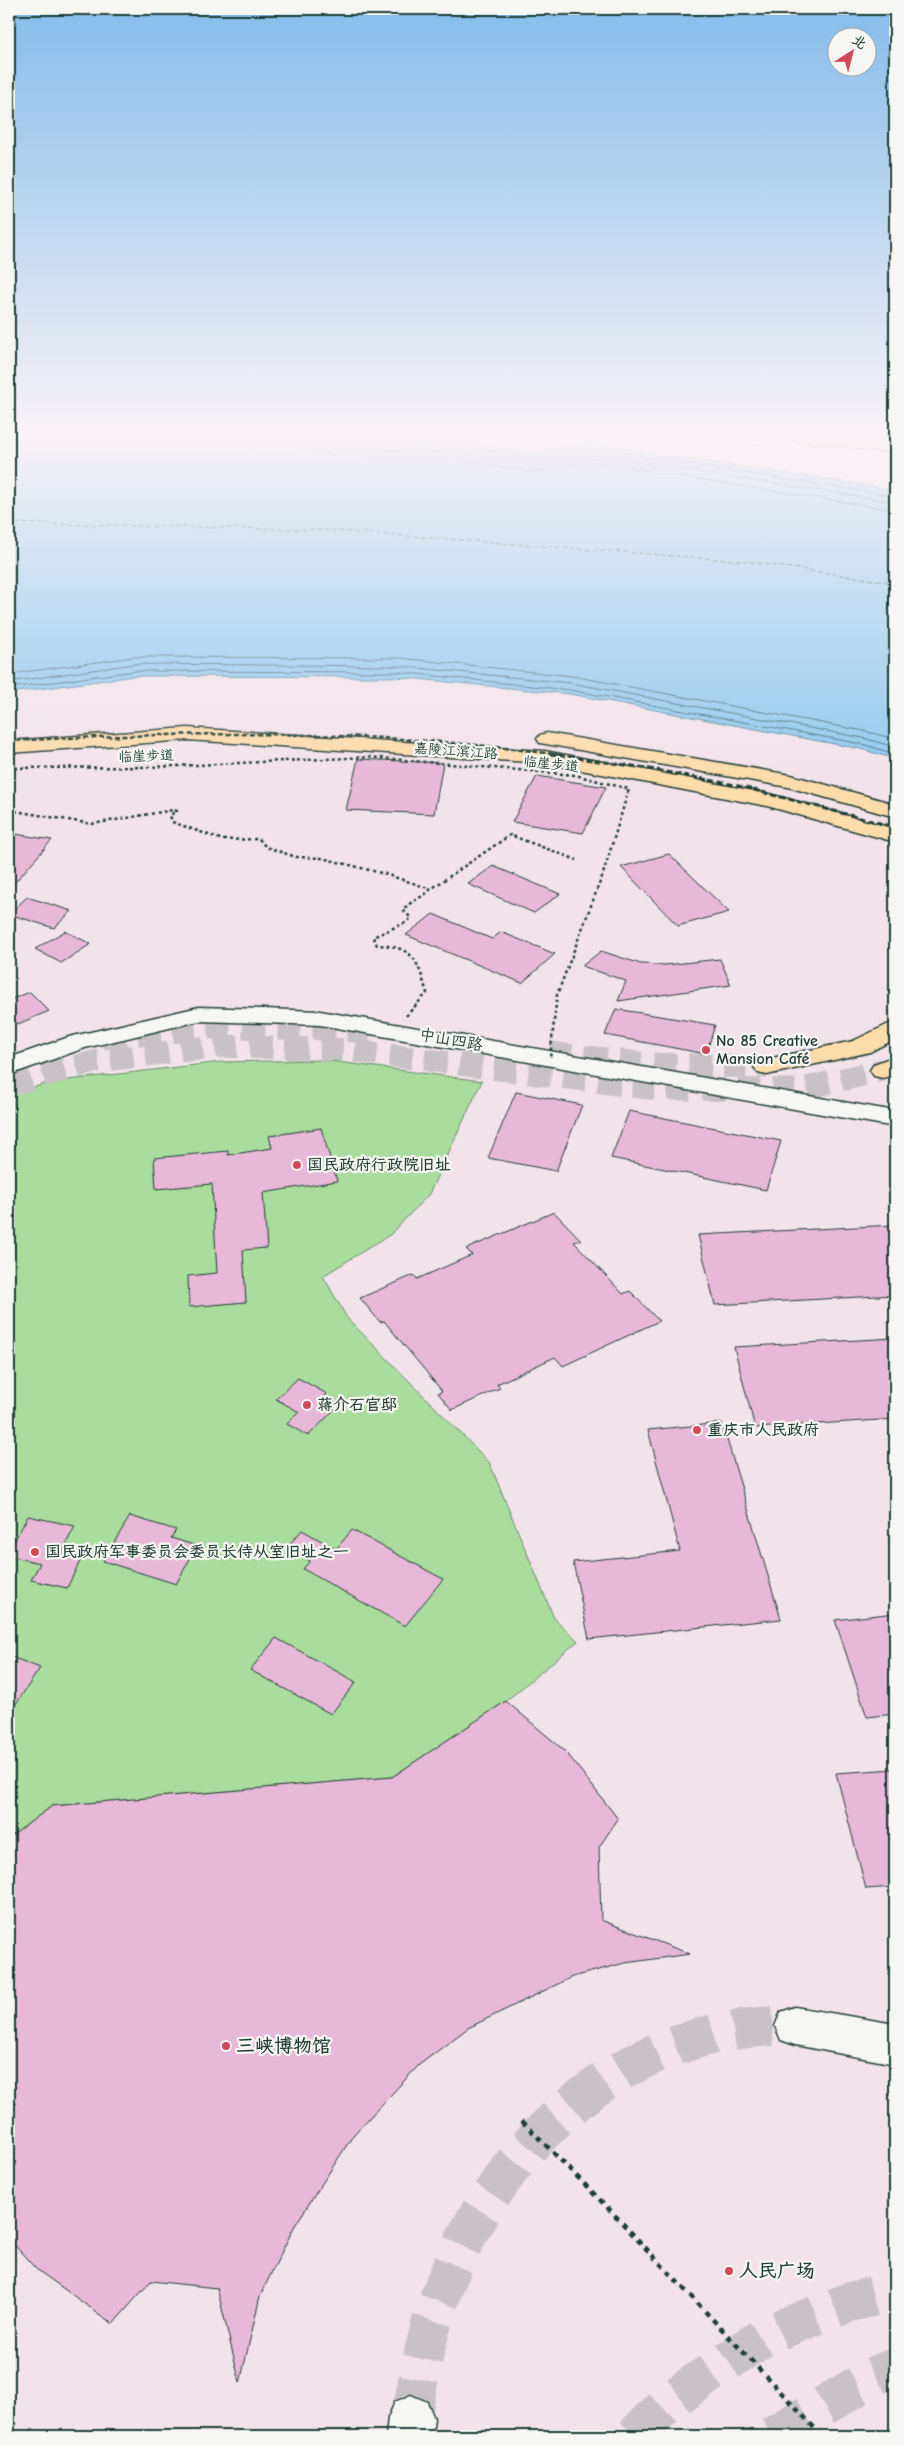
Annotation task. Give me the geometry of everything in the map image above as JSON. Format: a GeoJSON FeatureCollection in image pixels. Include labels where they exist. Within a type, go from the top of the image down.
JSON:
{"type":"FeatureCollection","features":[{"type":"Feature","properties":{"kind":"main road","name":"嘉陵江滨江路"},"geometry":{"type":"LineString","coordinates":[[9,731],[179,718],[250,720],[551,739],[791,781],[895,811]]}},
{"type":"Feature","properties":{"kind":"main road","name":"嘉陵江滨江路"},"geometry":{"type":"LineString","coordinates":[[9,747],[187,734],[545,756],[770,800],[895,836]]}},
{"type":"Feature","properties":{"kind":"main road"},"geometry":{"type":"LineString","coordinates":[[767,1067],[861,1047],[895,1029]]}},
{"type":"Feature","properties":{"kind":"street","name":"中山四路"},"geometry":{"type":"LineString","coordinates":[[9,1067],[78,1042],[199,1014],[320,1018],[895,1119]]}},
{"type":"Feature","properties":{"kind":"street"},"geometry":{"type":"LineString","coordinates":[[795,2026],[895,2044]]}},
{"type":"Feature","properties":{"kind":"path","name":"临崖步道"},"geometry":{"type":"LineString","coordinates":[[9,768],[153,767],[369,757],[575,775],[629,788],[603,874],[557,995],[550,1058]]}},
{"type":"Feature","properties":{"kind":"path"},"geometry":{"type":"LineString","coordinates":[[9,810],[92,824],[173,810],[176,811],[170,815],[172,822],[223,840],[259,839],[266,847],[296,857],[322,858],[385,874],[431,889]]}},
{"type":"Feature","properties":{"kind":"path"},"geometry":{"type":"LineString","coordinates":[[402,1032],[405,1018],[427,992],[418,962],[398,946],[377,946],[373,937],[383,930],[406,925],[411,918],[402,910],[406,905],[425,898],[431,889],[510,835],[577,860]]}},
{"type":"Feature","properties":{"kind":"path"},"geometry":{"type":"LineString","coordinates":[[522,2121],[609,2209],[822,2436]]}},
{"type":"Feature","properties":{"kind":"green space"},"geometry":{"type":"Polygon","coordinates":[[[323,1060],[482,1081],[429,1194],[391,1234],[323,1276],[347,1318],[489,1462],[554,1618],[578,1641],[506,1701],[392,1777],[52,1806],[9,1838],[9,1096],[50,1082],[221,1062],[323,1060]]]}},
{"type":"Feature","properties":{"kind":"water"},"geometry":{"type":"Polygon","coordinates":[[[9,547],[895,547],[895,759],[861,749],[570,694],[397,677],[135,676],[9,693],[9,547]]]}},
{"type":"Feature","properties":{"kind":"building"},"geometry":{"type":"Polygon","coordinates":[[[358,759],[443,763],[434,814],[346,810],[358,759]]]}},
{"type":"Feature","properties":{"kind":"building"},"geometry":{"type":"Polygon","coordinates":[[[537,776],[606,787],[583,833],[512,822],[537,776]]]}},
{"type":"Feature","properties":{"kind":"building"},"geometry":{"type":"Polygon","coordinates":[[[9,833],[52,840],[9,889],[9,833]]]}},
{"type":"Feature","properties":{"kind":"building"},"geometry":{"type":"Polygon","coordinates":[[[669,854],[729,912],[678,926],[621,867],[669,854]]]}},
{"type":"Feature","properties":{"kind":"building"},"geometry":{"type":"Polygon","coordinates":[[[493,866],[560,894],[534,913],[468,884],[493,866]]]}},
{"type":"Feature","properties":{"kind":"building"},"geometry":{"type":"Polygon","coordinates":[[[27,897],[72,911],[54,928],[9,914],[27,897]]]}},
{"type":"Feature","properties":{"kind":"building"},"geometry":{"type":"Polygon","coordinates":[[[433,914],[492,939],[501,932],[555,954],[522,983],[406,935],[433,914]]]}},
{"type":"Feature","properties":{"kind":"building"},"geometry":{"type":"Polygon","coordinates":[[[65,931],[91,944],[61,963],[35,949],[65,931]]]}},
{"type":"Feature","properties":{"kind":"building"},"geometry":{"type":"Polygon","coordinates":[[[601,951],[641,964],[665,965],[720,959],[731,985],[618,1001],[626,981],[582,966],[601,951]]]}},
{"type":"Feature","properties":{"kind":"building"},"geometry":{"type":"Polygon","coordinates":[[[30,992],[49,1011],[18,1024],[9,1015],[9,1000],[30,992]]]}},
{"type":"Feature","properties":{"kind":"building"},"geometry":{"type":"Polygon","coordinates":[[[616,1009],[715,1025],[706,1054],[605,1035],[616,1009]]]}},
{"type":"Feature","properties":{"kind":"building"},"geometry":{"type":"Polygon","coordinates":[[[516,1092],[582,1105],[556,1171],[488,1158],[516,1092]]]}},
{"type":"Feature","properties":{"kind":"building"},"geometry":{"type":"Polygon","coordinates":[[[629,1111],[781,1141],[766,1190],[611,1158],[629,1111]]]}},
{"type":"Feature","properties":{"kind":"building"},"geometry":{"type":"Polygon","coordinates":[[[321,1128],[337,1181],[263,1193],[267,1248],[243,1250],[246,1302],[189,1307],[188,1276],[217,1273],[212,1184],[156,1189],[154,1158],[228,1151],[228,1155],[272,1148],[269,1136],[321,1128]]]}},
{"type":"Feature","properties":{"kind":"building"},"geometry":{"type":"Polygon","coordinates":[[[554,1212],[581,1240],[574,1242],[623,1294],[630,1291],[659,1321],[563,1366],[555,1357],[497,1384],[500,1388],[452,1410],[438,1393],[442,1391],[384,1321],[380,1322],[360,1298],[414,1275],[417,1279],[472,1255],[466,1249],[554,1212]]]}},
{"type":"Feature","properties":{"kind":"building"},"geometry":{"type":"Polygon","coordinates":[[[895,1225],[895,1295],[715,1305],[698,1235],[895,1225]]]}},
{"type":"Feature","properties":{"kind":"building"},"geometry":{"type":"Polygon","coordinates":[[[895,1338],[895,1419],[755,1428],[734,1347],[895,1338]]]}},
{"type":"Feature","properties":{"kind":"building","name":"蒋介石官邸"},"geometry":{"type":"Polygon","coordinates":[[[298,1378],[327,1394],[320,1401],[335,1409],[308,1436],[287,1424],[299,1412],[276,1399],[298,1378]]]}},
{"type":"Feature","properties":{"kind":"building"},"geometry":{"type":"Polygon","coordinates":[[[722,1423],[781,1619],[589,1639],[573,1562],[680,1551],[648,1430],[722,1423]]]}},
{"type":"Feature","properties":{"kind":"building","name":"国民政府军事委员会委员长侍从室旧址之一"},"geometry":{"type":"Polygon","coordinates":[[[28,1516],[75,1526],[62,1552],[82,1557],[67,1588],[31,1580],[40,1563],[9,1556],[9,1551],[28,1516]]]}},
{"type":"Feature","properties":{"kind":"building"},"geometry":{"type":"Polygon","coordinates":[[[130,1516],[176,1530],[171,1538],[197,1546],[176,1584],[103,1561],[130,1516]]]}},
{"type":"Feature","properties":{"kind":"building"},"geometry":{"type":"Polygon","coordinates":[[[302,1530],[336,1549],[352,1530],[443,1579],[405,1626],[303,1569],[310,1561],[287,1547],[302,1530]]]}},
{"type":"Feature","properties":{"kind":"building"},"geometry":{"type":"Polygon","coordinates":[[[895,1613],[895,1714],[867,1717],[835,1620],[895,1613]]]}},
{"type":"Feature","properties":{"kind":"building"},"geometry":{"type":"Polygon","coordinates":[[[276,1638],[356,1682],[331,1714],[250,1670],[276,1638]]]}},
{"type":"Feature","properties":{"kind":"building"},"geometry":{"type":"Polygon","coordinates":[[[9,1656],[40,1668],[9,1714],[9,1656]]]}},
{"type":"Feature","properties":{"kind":"building","name":"三峡博物馆"},"geometry":{"type":"Polygon","coordinates":[[[506,1701],[566,1752],[618,1819],[599,1847],[601,1920],[690,1954],[625,1963],[572,1977],[468,2028],[419,2065],[354,2134],[294,2227],[260,2296],[240,2383],[217,2288],[151,2281],[113,2324],[36,2269],[9,2239],[9,1838],[52,1806],[392,1777],[506,1701]]]}},
{"type":"Feature","properties":{"kind":"building"},"geometry":{"type":"Polygon","coordinates":[[[895,1769],[895,1887],[866,1889],[836,1773],[895,1769]]]}},
{"type":"Feature","properties":{"kind":"ferry route"},"geometry":{"type":"LineString","coordinates":[[556,547],[744,561],[895,583]]}},
{"type":"Feature","properties":{"kind":"tunnel"},"geometry":{"type":"LineString","coordinates":[[103,1038],[221,1027],[336,1029],[382,1034]]}},
{"type":"Feature","properties":{"kind":"tunnel"},"geometry":{"type":"LineString","coordinates":[[9,1085],[97,1061],[222,1046],[348,1050],[656,1089],[797,1090],[883,1070]]}},
{"type":"Feature","properties":{"kind":"tunnel"},"geometry":{"type":"LineString","coordinates":[[549,1053],[650,1064],[767,1067]]}},
{"type":"Feature","properties":{"kind":"tunnel"},"geometry":{"type":"LineString","coordinates":[[411,2418],[423,2357],[435,2312],[464,2241],[495,2190],[532,2143],[575,2103],[623,2070],[676,2045],[733,2030],[795,2026]]}},
{"type":"Feature","properties":{"kind":"tunnel"},"geometry":{"type":"LineString","coordinates":[[635,2436],[668,2402],[766,2335],[850,2302],[895,2291]]}},
{"type":"Feature","properties":{"kind":"tunnel"},"geometry":{"type":"LineString","coordinates":[[772,2436],[878,2374],[895,2368]]}},
{"type":"Feature","properties":{"kind":"railway"},"geometry":{"type":"LineString","coordinates":[[9,741],[148,735],[285,734],[421,740],[560,755]]}},
{"type":"Feature","properties":{"kind":"railway"},"geometry":{"type":"LineString","coordinates":[[550,754],[640,767],[735,785],[895,827]]}},
{"type":"Feature","properties":{"kind":"place","name":"No 85 Creative Mansion Café"},"geometry":{"type":"Point","coordinates":[706,1050]}},
{"type":"Feature","properties":{"kind":"place","name":"国民政府行政院旧址"},"geometry":{"type":"Point","coordinates":[297,1165]}},
{"type":"Feature","properties":{"kind":"place","name":"蒋介石官邸"},"geometry":{"type":"Point","coordinates":[307,1405]}},
{"type":"Feature","properties":{"kind":"place","name":"重庆市人民政府"},"geometry":{"type":"Point","coordinates":[697,1430]}},
{"type":"Feature","properties":{"kind":"place","name":"国民政府军事委员会委员长侍从室旧址之一"},"geometry":{"type":"Point","coordinates":[35,1552]}},
{"type":"Feature","properties":{"kind":"place","name":"三峡博物馆"},"geometry":{"type":"Point","coordinates":[226,2046]}},
{"type":"Feature","properties":{"kind":"place","name":"人民广场"},"geometry":{"type":"Point","coordinates":[729,2271]}}]}
